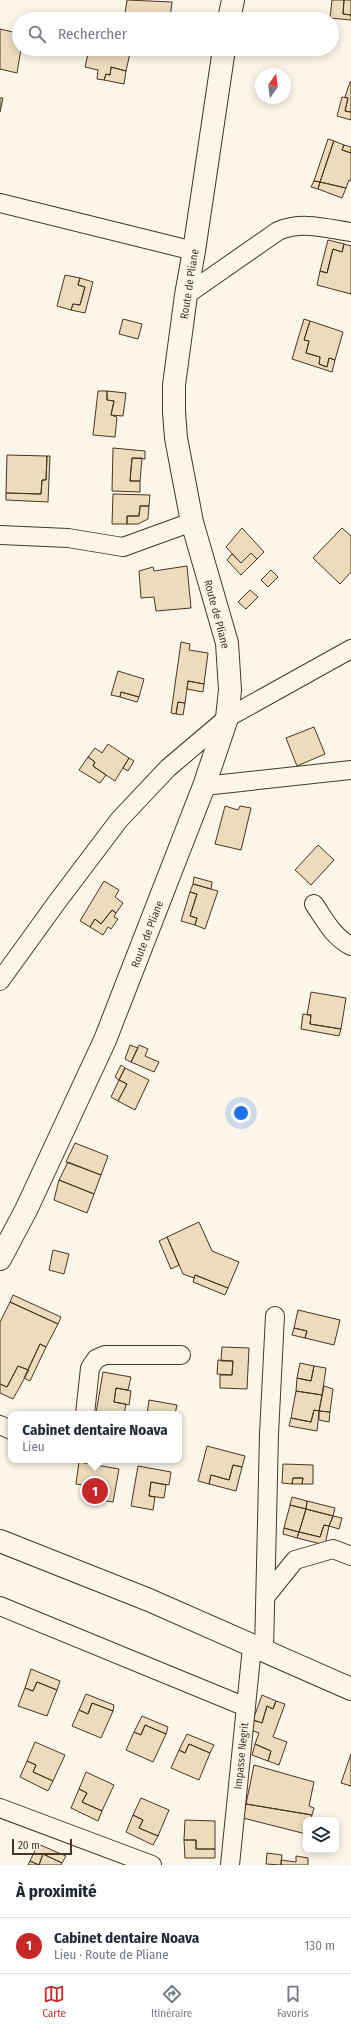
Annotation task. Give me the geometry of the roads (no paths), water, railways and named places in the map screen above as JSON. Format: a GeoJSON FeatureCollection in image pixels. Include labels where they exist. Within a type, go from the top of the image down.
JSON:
{"type":"FeatureCollection","features":[{"type":"Feature","properties":{"kind":"street"},"geometry":{"type":"LineString","coordinates":[[231,12],[233,0]]}},
{"type":"Feature","properties":{"kind":"street","name":"Route de Pliane"},"geometry":{"type":"LineString","coordinates":[[0,1259],[26,1210],[105,1040],[204,786],[227,718],[230,690],[227,643],[192,522],[176,438],[174,412],[174,385],[186,295],[223,56]]}},
{"type":"Feature","properties":{"kind":"street"},"geometry":{"type":"LineString","coordinates":[[0,203],[194,251]]}},
{"type":"Feature","properties":{"kind":"street"},"geometry":{"type":"LineString","coordinates":[[186,295],[278,231],[290,226],[304,224],[351,232]]}},
{"type":"Feature","properties":{"kind":"street"},"geometry":{"type":"LineString","coordinates":[[0,535],[68,538],[123,547],[192,522]]}},
{"type":"Feature","properties":{"kind":"street"},"geometry":{"type":"LineString","coordinates":[[0,981],[56,902],[129,808],[168,768],[227,718],[351,649]]}},
{"type":"Feature","properties":{"kind":"street"},"geometry":{"type":"LineString","coordinates":[[204,786],[351,770]]}},
{"type":"Feature","properties":{"kind":"street"},"geometry":{"type":"LineString","coordinates":[[314,904],[334,934],[341,941],[351,946]]}},
{"type":"Feature","properties":{"kind":"street","name":"Impasse Negrit"},"geometry":{"type":"LineString","coordinates":[[230,1865],[246,1707],[267,1595],[269,1434],[275,1316]]}},
{"type":"Feature","properties":{"kind":"street"},"geometry":{"type":"LineString","coordinates":[[85,1411],[90,1368],[96,1359],[105,1355],[181,1355]]}},
{"type":"Feature","properties":{"kind":"street"},"geometry":{"type":"LineString","coordinates":[[0,1541],[149,1600],[351,1689]]}},
{"type":"Feature","properties":{"kind":"street"},"geometry":{"type":"LineString","coordinates":[[267,1595],[295,1560],[333,1549],[351,1556]]}},
{"type":"Feature","properties":{"kind":"street"},"geometry":{"type":"LineString","coordinates":[[0,1606],[246,1707]]}},
{"type":"Feature","properties":{"kind":"street"},"geometry":{"type":"LineString","coordinates":[[0,1808],[152,1865]]}},
{"type":"Feature","properties":{"kind":"place","name":"Cabinet dentaire Noava"},"geometry":{"type":"Point","coordinates":[95,1491]}}]}
